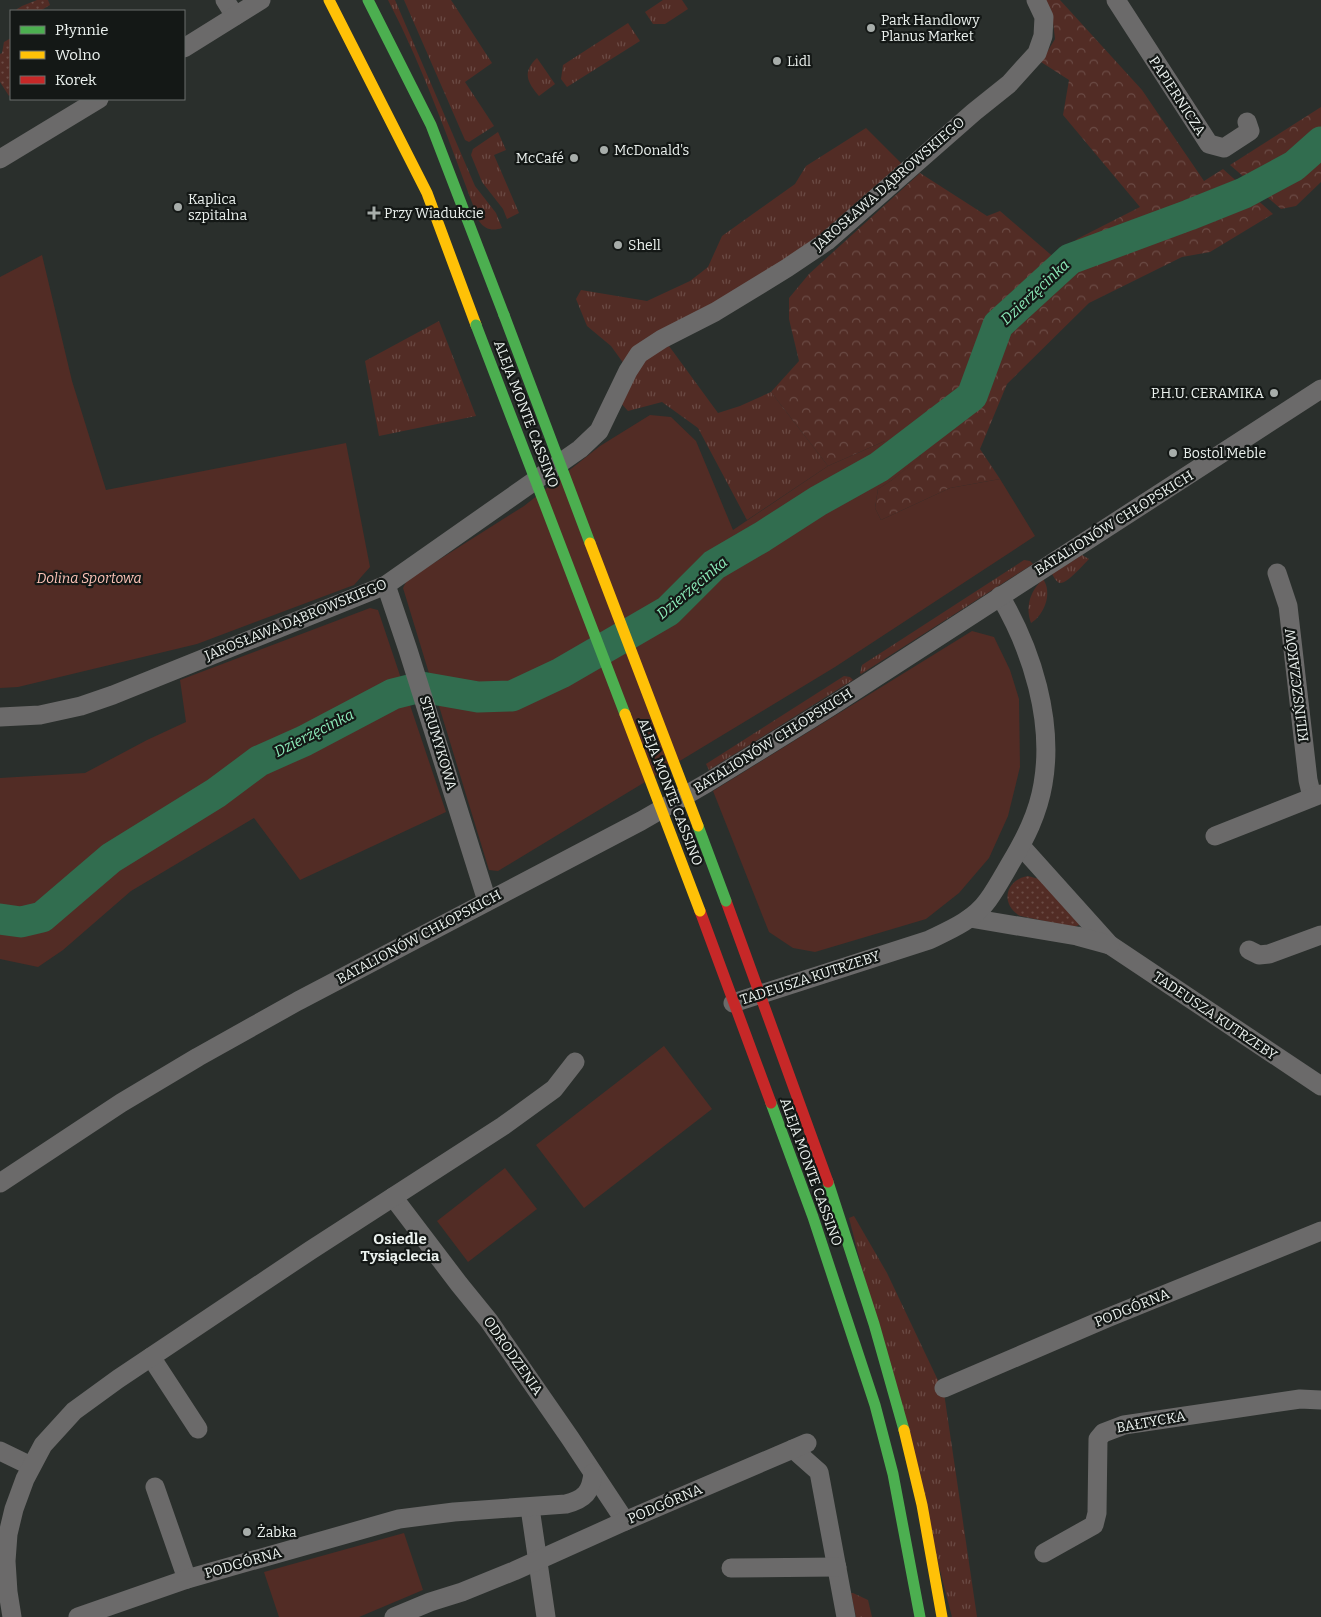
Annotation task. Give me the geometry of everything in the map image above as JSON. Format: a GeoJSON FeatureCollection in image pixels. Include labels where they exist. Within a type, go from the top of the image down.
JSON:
{"type":"FeatureCollection","features":[{"type":"Feature","properties":{"kind":"street"},"geometry":{"type":"LineString","coordinates":[[225,0],[235,16]]}},
{"type":"Feature","properties":{"kind":"street"},"geometry":{"type":"LineString","coordinates":[[185,47],[262,0]]}},
{"type":"Feature","properties":{"kind":"street","name":"ALEJA MONTE CASSINO"},"geometry":{"type":"LineString","coordinates":[[329,0],[427,193],[700,911],[813,1217],[875,1405],[896,1492],[920,1617]]}},
{"type":"Feature","properties":{"kind":"street","name":"ALEJA MONTE CASSINO"},"geometry":{"type":"LineString","coordinates":[[368,0],[431,125],[479,248],[726,901],[828,1182],[864,1289],[914,1469],[942,1617]]}},
{"type":"Feature","properties":{"kind":"street","name":"JAROSŁAWA DĄBROWSKIEGO"},"geometry":{"type":"LineString","coordinates":[[0,718],[40,715],[81,706],[386,586],[580,449],[599,431],[628,371],[639,354],[662,339],[715,312],[827,241],[974,112],[1009,84],[1037,53],[1044,36],[1044,17],[1036,0]]}},
{"type":"Feature","properties":{"kind":"street","name":"PAPIERNICZA"},"geometry":{"type":"LineString","coordinates":[[1116,0],[1209,144],[1224,148],[1250,131],[1247,122]]}},
{"type":"Feature","properties":{"kind":"street"},"geometry":{"type":"LineString","coordinates":[[0,159],[97,100]]}},
{"type":"Feature","properties":{"kind":"street","name":"BATALIONÓW CHŁOPSKICH"},"geometry":{"type":"LineString","coordinates":[[0,1183],[121,1103],[198,1057],[298,1001],[641,820],[707,783],[830,707],[1321,390]]}},
{"type":"Feature","properties":{"kind":"street","name":"KILIŃSZCZAKÓW"},"geometry":{"type":"LineString","coordinates":[[1215,836],[1317,796],[1308,780],[1288,606],[1277,573]]}},
{"type":"Feature","properties":{"kind":"street","name":"STRUMYKOWA"},"geometry":{"type":"LineString","coordinates":[[386,586],[426,704],[487,901]]}},
{"type":"Feature","properties":{"kind":"street","name":"TADEUSZA KUTRZEBY"},"geometry":{"type":"LineString","coordinates":[[733,1003],[929,940],[956,928],[987,902],[1021,846],[1031,825],[1043,784],[1045,755],[1045,726],[1042,702],[1035,676],[1020,635],[1000,596]]}},
{"type":"Feature","properties":{"kind":"street","name":"TADEUSZA KUTRZEBY"},"geometry":{"type":"LineString","coordinates":[[1021,846],[1110,945],[1321,1086]]}},
{"type":"Feature","properties":{"kind":"street","name":"TADEUSZA KUTRZEBY"},"geometry":{"type":"LineString","coordinates":[[970,918],[1077,936],[1110,945]]}},
{"type":"Feature","properties":{"kind":"street"},"geometry":{"type":"LineString","coordinates":[[1249,950],[1259,955],[1269,954],[1321,935]]}},
{"type":"Feature","properties":{"kind":"street"},"geometry":{"type":"LineString","coordinates":[[12,1617],[6,1574],[7,1540],[18,1494],[44,1445],[74,1411],[326,1240],[503,1126],[554,1089],[575,1062]]}},
{"type":"Feature","properties":{"kind":"street","name":"ODRODZENIA"},"geometry":{"type":"LineString","coordinates":[[393,1197],[489,1321],[625,1521]]}},
{"type":"Feature","properties":{"kind":"street","name":"PODGÓRNA"},"geometry":{"type":"LineString","coordinates":[[944,1388],[1108,1318],[1321,1232]]}},
{"type":"Feature","properties":{"kind":"street"},"geometry":{"type":"LineString","coordinates":[[151,1357],[198,1428]]}},
{"type":"Feature","properties":{"kind":"street","name":"BAŁTYCKA"},"geometry":{"type":"LineString","coordinates":[[1044,1553],[1094,1526],[1097,1513],[1098,1439],[1103,1433],[1124,1424],[1300,1400],[1321,1400]]}},
{"type":"Feature","properties":{"kind":"street","name":"PODGÓRNA"},"geometry":{"type":"LineString","coordinates":[[394,1617],[479,1585],[800,1446],[818,1472],[846,1617]]}},
{"type":"Feature","properties":{"kind":"street"},"geometry":{"type":"LineString","coordinates":[[0,1451],[32,1466]]}},
{"type":"Feature","properties":{"kind":"street","name":"PODGÓRNA"},"geometry":{"type":"LineString","coordinates":[[78,1617],[187,1579],[399,1519],[454,1512],[530,1508],[578,1501],[589,1488],[593,1473]]}},
{"type":"Feature","properties":{"kind":"street"},"geometry":{"type":"LineString","coordinates":[[155,1486],[187,1579]]}},
{"type":"Feature","properties":{"kind":"street"},"geometry":{"type":"LineString","coordinates":[[530,1508],[546,1617]]}},
{"type":"Feature","properties":{"kind":"street"},"geometry":{"type":"LineString","coordinates":[[731,1568],[837,1568]]}},
{"type":"Feature","properties":{"kind":"green space"},"geometry":{"type":"Polygon","coordinates":[[[37,0],[48,0],[50,5],[42,10],[16,10],[37,0]]]}},
{"type":"Feature","properties":{"kind":"green space"},"geometry":{"type":"Polygon","coordinates":[[[388,0],[395,0],[475,186],[496,213],[502,228],[489,229],[479,221],[426,82],[388,0]]]}},
{"type":"Feature","properties":{"kind":"green space"},"geometry":{"type":"Polygon","coordinates":[[[404,0],[451,0],[492,63],[465,82],[494,126],[469,142],[465,140],[404,0]]]}},
{"type":"Feature","properties":{"kind":"green space"},"geometry":{"type":"Polygon","coordinates":[[[663,0],[682,0],[688,9],[665,24],[653,24],[645,12],[663,0]]]}},
{"type":"Feature","properties":{"kind":"green space"},"geometry":{"type":"Polygon","coordinates":[[[1042,0],[1060,0],[1142,90],[1204,181],[1223,169],[1273,214],[1210,252],[1182,257],[1089,303],[1007,384],[980,449],[1000,479],[950,488],[881,520],[875,508],[878,489],[921,456],[885,441],[828,466],[771,392],[799,361],[789,319],[789,298],[809,274],[920,173],[987,216],[1000,211],[1057,260],[1077,239],[1140,207],[1063,115],[1069,80],[1041,62],[1055,39],[1053,22],[1042,0]]]}},
{"type":"Feature","properties":{"kind":"green space"},"geometry":{"type":"Polygon","coordinates":[[[628,23],[640,41],[567,87],[561,79],[563,65],[628,23]]]}},
{"type":"Feature","properties":{"kind":"green space"},"geometry":{"type":"Polygon","coordinates":[[[10,39],[9,96],[0,82],[0,54],[2,53],[4,42],[10,39]]]}},
{"type":"Feature","properties":{"kind":"green space"},"geometry":{"type":"Polygon","coordinates":[[[537,58],[555,84],[539,96],[529,82],[528,77],[529,68],[537,58]]]}},
{"type":"Feature","properties":{"kind":"green space"},"geometry":{"type":"Polygon","coordinates":[[[1321,107],[1321,182],[1296,206],[1281,209],[1230,165],[1321,107]]]}},
{"type":"Feature","properties":{"kind":"green space"},"geometry":{"type":"Polygon","coordinates":[[[866,128],[903,165],[823,234],[624,364],[611,346],[587,326],[576,299],[581,290],[647,301],[690,281],[708,267],[722,236],[795,184],[806,166],[866,128]]]}},
{"type":"Feature","properties":{"kind":"green space"},"geometry":{"type":"Polygon","coordinates":[[[498,132],[506,150],[494,155],[519,213],[507,219],[503,209],[482,182],[471,155],[473,149],[498,132]]]}},
{"type":"Feature","properties":{"kind":"green space","name":"Dolina Sportowa"},"geometry":{"type":"Polygon","coordinates":[[[42,255],[72,381],[106,490],[346,443],[370,567],[354,585],[197,644],[18,687],[0,688],[0,277],[42,255]]]}},
{"type":"Feature","properties":{"kind":"green space"},"geometry":{"type":"Polygon","coordinates":[[[439,321],[476,416],[379,436],[365,361],[439,321]]]}},
{"type":"Feature","properties":{"kind":"green space"},"geometry":{"type":"Polygon","coordinates":[[[669,346],[718,413],[740,406],[771,392],[828,466],[747,520],[698,428],[662,402],[628,411],[618,400],[647,356],[669,346]]]}},
{"type":"Feature","properties":{"kind":"green space"},"geometry":{"type":"Polygon","coordinates":[[[650,415],[671,417],[696,441],[733,530],[828,466],[885,441],[901,441],[921,457],[878,489],[875,508],[881,520],[950,488],[1000,479],[1035,536],[835,667],[498,871],[489,870],[403,588],[407,580],[524,506],[600,446],[650,415]]]}},
{"type":"Feature","properties":{"kind":"green space"},"geometry":{"type":"Polygon","coordinates":[[[1082,555],[1089,559],[1067,580],[1060,583],[1057,582],[1052,574],[1082,555]]]}},
{"type":"Feature","properties":{"kind":"green space"},"geometry":{"type":"Polygon","coordinates":[[[1024,560],[1030,561],[1033,564],[860,673],[862,665],[1024,560]]]}},
{"type":"Feature","properties":{"kind":"green space"},"geometry":{"type":"Polygon","coordinates":[[[1043,579],[1047,591],[1046,603],[1040,615],[1031,623],[1029,617],[1030,600],[1035,589],[1043,579]]]}},
{"type":"Feature","properties":{"kind":"green space"},"geometry":{"type":"Polygon","coordinates":[[[370,608],[378,610],[446,812],[300,880],[254,818],[131,891],[63,950],[38,967],[0,959],[0,778],[85,773],[147,740],[186,722],[180,680],[370,608]]]}},
{"type":"Feature","properties":{"kind":"green space"},"geometry":{"type":"Polygon","coordinates":[[[972,631],[994,637],[1010,670],[1019,699],[1020,767],[1008,816],[989,858],[959,893],[926,919],[815,952],[793,948],[769,932],[713,791],[972,631]]]}},
{"type":"Feature","properties":{"kind":"green space"},"geometry":{"type":"Polygon","coordinates":[[[844,676],[850,677],[853,680],[709,770],[706,764],[844,676]]]}},
{"type":"Feature","properties":{"kind":"green space"},"geometry":{"type":"Polygon","coordinates":[[[1028,876],[1039,879],[1079,925],[1074,927],[1020,916],[1014,911],[1008,899],[1010,887],[1020,878],[1028,876]]]}},
{"type":"Feature","properties":{"kind":"green space"},"geometry":{"type":"Polygon","coordinates":[[[664,1046],[712,1109],[584,1208],[536,1145],[664,1046]]]}},
{"type":"Feature","properties":{"kind":"green space"},"geometry":{"type":"Polygon","coordinates":[[[505,1168],[537,1209],[468,1262],[437,1221],[505,1168]]]}},
{"type":"Feature","properties":{"kind":"green space"},"geometry":{"type":"Polygon","coordinates":[[[854,1216],[887,1273],[944,1393],[977,1617],[952,1617],[849,1218],[854,1216]]]}},
{"type":"Feature","properties":{"kind":"green space"},"geometry":{"type":"Polygon","coordinates":[[[404,1533],[423,1590],[359,1617],[279,1617],[264,1572],[404,1533]]]}},
{"type":"Feature","properties":{"kind":"green space"},"geometry":{"type":"Polygon","coordinates":[[[851,1593],[868,1600],[872,1617],[856,1617],[851,1593]]]}},
{"type":"Feature","properties":{"kind":"waterway","name":"Dzierżęcinka"},"geometry":{"type":"LineString","coordinates":[[0,919],[21,922],[42,917],[111,858],[216,793],[259,761],[304,741],[393,694],[421,687],[478,697],[512,696],[561,673],[668,611],[714,565],[818,501],[879,467],[972,396],[998,325],[1070,259],[1244,193],[1294,166],[1321,142]]}},
{"type":"Feature","properties":{"kind":"traffic: fast"},"geometry":{"type":"LineString","coordinates":[[368,0],[431,125],[504,315]]}},
{"type":"Feature","properties":{"kind":"traffic: fast"},"geometry":{"type":"LineString","coordinates":[[504,315],[590,543]]}},
{"type":"Feature","properties":{"kind":"traffic: fast"},"geometry":{"type":"LineString","coordinates":[[476,325],[625,714]]}},
{"type":"Feature","properties":{"kind":"traffic: fast"},"geometry":{"type":"LineString","coordinates":[[698,826],[726,901]]}},
{"type":"Feature","properties":{"kind":"traffic: fast"},"geometry":{"type":"LineString","coordinates":[[771,1103],[813,1217],[875,1405],[893,1474],[920,1617]]}},
{"type":"Feature","properties":{"kind":"traffic: fast"},"geometry":{"type":"LineString","coordinates":[[828,1182],[874,1324],[904,1430]]}},
{"type":"Feature","properties":{"kind":"traffic: slow"},"geometry":{"type":"LineString","coordinates":[[329,0],[427,193],[476,325]]}},
{"type":"Feature","properties":{"kind":"traffic: slow"},"geometry":{"type":"LineString","coordinates":[[590,543],[698,826]]}},
{"type":"Feature","properties":{"kind":"traffic: slow"},"geometry":{"type":"LineString","coordinates":[[625,714],[700,911]]}},
{"type":"Feature","properties":{"kind":"traffic: slow"},"geometry":{"type":"LineString","coordinates":[[904,1430],[922,1505],[942,1617]]}},
{"type":"Feature","properties":{"kind":"traffic: jam"},"geometry":{"type":"LineString","coordinates":[[726,901],[828,1182]]}},
{"type":"Feature","properties":{"kind":"traffic: jam"},"geometry":{"type":"LineString","coordinates":[[700,911],[771,1103]]}},
{"type":"Feature","properties":{"kind":"place","name":"Park Handlowy Planus Market"},"geometry":{"type":"Point","coordinates":[871,28]}},
{"type":"Feature","properties":{"kind":"place","name":"Lidl"},"geometry":{"type":"Point","coordinates":[777,61]}},
{"type":"Feature","properties":{"kind":"place","name":"McDonald's"},"geometry":{"type":"Point","coordinates":[604,150]}},
{"type":"Feature","properties":{"kind":"place","name":"McCafé"},"geometry":{"type":"Point","coordinates":[574,158]}},
{"type":"Feature","properties":{"kind":"place","name":"Kaplica szpitalna"},"geometry":{"type":"Point","coordinates":[178,207]}},
{"type":"Feature","properties":{"kind":"place","name":"Przy Wiadukcie"},"geometry":{"type":"Point","coordinates":[374,213]}},
{"type":"Feature","properties":{"kind":"place","name":"Shell"},"geometry":{"type":"Point","coordinates":[618,245]}},
{"type":"Feature","properties":{"kind":"place","name":"P.H.U. CERAMIKA"},"geometry":{"type":"Point","coordinates":[1274,393]}},
{"type":"Feature","properties":{"kind":"place","name":"Bostol Meble"},"geometry":{"type":"Point","coordinates":[1173,453]}},
{"type":"Feature","properties":{"kind":"place","name":"Żabka"},"geometry":{"type":"Point","coordinates":[247,1532]}},
{"type":"Feature","properties":{"kind":"district","name":"Osiedle Tysiąclecia"},"geometry":{"type":"Point","coordinates":[400,1248]}}]}
